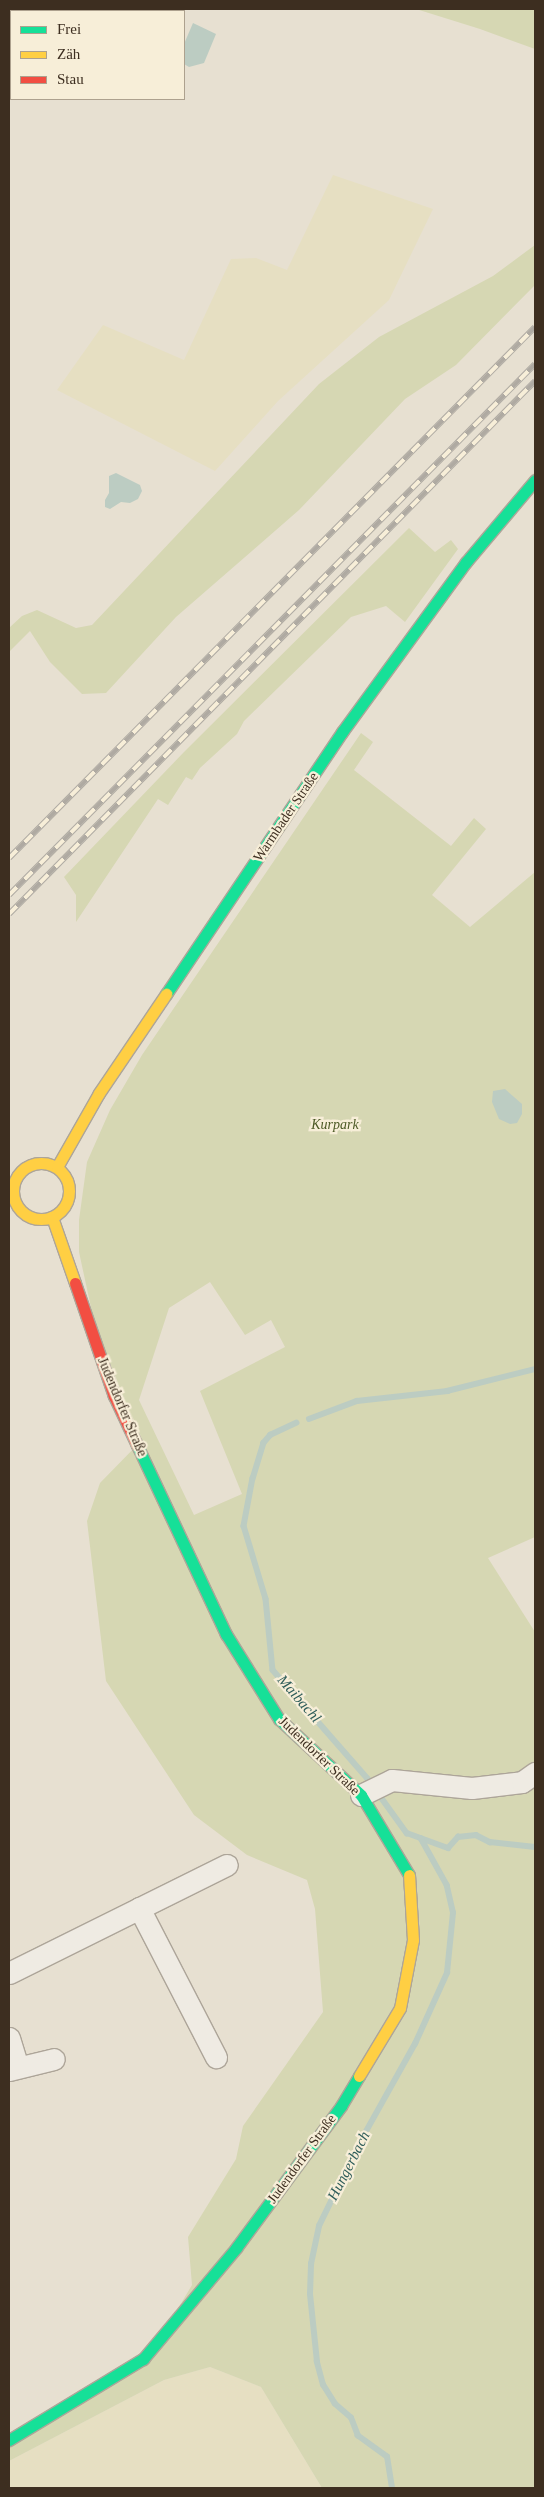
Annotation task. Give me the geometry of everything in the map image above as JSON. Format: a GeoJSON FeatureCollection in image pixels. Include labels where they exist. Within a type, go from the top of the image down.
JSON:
{"type":"FeatureCollection","features":[{"type":"Feature","properties":{"kind":"street","name":"Warmbader Straße"},"geometry":{"type":"LineString","coordinates":[[57,1167],[99,1093],[348,725],[466,562],[535,480]]}},
{"type":"Feature","properties":{"kind":"street"},"geometry":{"type":"LineString","coordinates":[[40,1163],[57,1167],[66,1177],[70,1192],[64,1207],[52,1217],[43,1219],[27,1215],[12,1204],[14,1185],[23,1170],[40,1163]]}},
{"type":"Feature","properties":{"kind":"street","name":"Judendorfer Straße"},"geometry":{"type":"LineString","coordinates":[[9,2440],[143,2360],[236,2248],[341,2106],[400,2008],[413,1940],[410,1873],[370,1790],[279,1719],[226,1634],[114,1396],[52,1217]]}},
{"type":"Feature","properties":{"kind":"street"},"geometry":{"type":"LineString","coordinates":[[370,1790],[392,1780],[472,1788],[522,1782],[535,1773]]}},
{"type":"Feature","properties":{"kind":"street"},"geometry":{"type":"LineString","coordinates":[[9,1973],[227,1865]]}},
{"type":"Feature","properties":{"kind":"street"},"geometry":{"type":"LineString","coordinates":[[139,1908],[216,2057]]}},
{"type":"Feature","properties":{"kind":"street"},"geometry":{"type":"LineString","coordinates":[[9,2038],[14,2069],[54,2059]]}},
{"type":"Feature","properties":{"kind":"shaded area"},"geometry":{"type":"Polygon","coordinates":[[[193,23],[216,34],[204,63],[189,67],[185,65],[185,42],[193,23]]]}},
{"type":"Feature","properties":{"kind":"shaded area"},"geometry":{"type":"Polygon","coordinates":[[[333,175],[433,209],[389,300],[278,401],[215,471],[57,390],[103,325],[184,360],[231,259],[256,258],[287,270],[333,175]]]}},
{"type":"Feature","properties":{"kind":"shaded area"},"geometry":{"type":"Polygon","coordinates":[[[116,473],[140,485],[142,491],[138,499],[130,503],[121,502],[110,509],[105,507],[105,500],[109,493],[109,476],[116,473]]]}},
{"type":"Feature","properties":{"kind":"shaded area"},"geometry":{"type":"Polygon","coordinates":[[[505,1089],[522,1104],[522,1114],[517,1123],[510,1124],[499,1119],[492,1102],[493,1091],[505,1089]]]}},
{"type":"Feature","properties":{"kind":"shaded area"},"geometry":{"type":"Polygon","coordinates":[[[210,2367],[261,2387],[322,2488],[9,2488],[9,2461],[164,2380],[210,2367]]]}},
{"type":"Feature","properties":{"kind":"green space"},"geometry":{"type":"Polygon","coordinates":[[[416,9],[535,9],[535,49],[480,29],[416,9]]]}},
{"type":"Feature","properties":{"kind":"green space"},"geometry":{"type":"Polygon","coordinates":[[[535,245],[535,285],[456,365],[405,399],[299,510],[176,617],[106,693],[82,694],[50,662],[30,631],[9,652],[9,628],[22,616],[37,610],[76,628],[92,625],[319,384],[379,337],[493,276],[535,245]]]}},
{"type":"Feature","properties":{"kind":"green space"},"geometry":{"type":"Polygon","coordinates":[[[409,528],[435,552],[451,540],[458,549],[405,622],[386,606],[351,617],[244,721],[237,734],[200,768],[192,780],[186,777],[168,805],[158,799],[76,922],[76,895],[64,877],[184,752],[409,528]]]}},
{"type":"Feature","properties":{"kind":"green space","name":"Kurpark"},"geometry":{"type":"Polygon","coordinates":[[[361,733],[373,742],[354,770],[451,846],[474,818],[486,829],[432,895],[470,927],[535,872],[535,1537],[488,1558],[535,1632],[535,2488],[322,2488],[261,2387],[210,2367],[164,2380],[9,2461],[9,2444],[152,2352],[192,2285],[188,2237],[236,2159],[243,2126],[323,2012],[315,1909],[307,1880],[247,1855],[194,1815],[106,1681],[87,1521],[100,1483],[141,1441],[95,1326],[79,1252],[79,1220],[87,1162],[110,1110],[142,1055],[361,733]],[[210,1282],[169,1308],[139,1400],[194,1515],[242,1494],[200,1391],[285,1347],[271,1320],[245,1335],[210,1282]]]}},
{"type":"Feature","properties":{"kind":"waterway","name":"Maibachl"},"geometry":{"type":"LineString","coordinates":[[309,1419],[357,1401],[447,1391],[535,1369]]}},
{"type":"Feature","properties":{"kind":"waterway","name":"Maibachl"},"geometry":{"type":"LineString","coordinates":[[297,1423],[271,1435],[264,1443],[253,1478],[244,1526],[266,1599],[273,1670],[368,1779],[407,1833],[448,1848],[458,1837],[476,1835],[490,1842],[535,1847]]}},
{"type":"Feature","properties":{"kind":"waterway","name":"Hungerbach"},"geometry":{"type":"LineString","coordinates":[[392,2488],[387,2457],[358,2436],[351,2418],[335,2404],[323,2385],[317,2362],[310,2294],[311,2264],[319,2226],[359,2144],[415,2044],[447,1973],[453,1913],[447,1886],[421,1839]]}},
{"type":"Feature","properties":{"kind":"railway"},"geometry":{"type":"LineString","coordinates":[[9,858],[535,327]]}},
{"type":"Feature","properties":{"kind":"railway"},"geometry":{"type":"LineString","coordinates":[[9,895],[535,364]]}},
{"type":"Feature","properties":{"kind":"railway"},"geometry":{"type":"LineString","coordinates":[[9,914],[535,381]]}},
{"type":"Feature","properties":{"kind":"traffic: fast"},"geometry":{"type":"LineString","coordinates":[[166,994],[342,732],[466,562],[535,480]]}},
{"type":"Feature","properties":{"kind":"traffic: fast"},"geometry":{"type":"LineString","coordinates":[[137,1445],[226,1634],[279,1719],[361,1795],[409,1875]]}},
{"type":"Feature","properties":{"kind":"traffic: fast"},"geometry":{"type":"LineString","coordinates":[[9,2440],[143,2359],[236,2248],[341,2106],[359,2076]]}},
{"type":"Feature","properties":{"kind":"traffic: slow"},"geometry":{"type":"LineString","coordinates":[[57,1167],[99,1093],[166,994]]}},
{"type":"Feature","properties":{"kind":"traffic: slow"},"geometry":{"type":"LineString","coordinates":[[41,1163],[52,1165],[61,1171],[67,1180],[69,1191],[67,1202],[61,1211],[52,1217],[41,1219],[30,1217],[21,1211],[15,1202],[13,1191],[15,1180],[21,1171],[30,1165],[41,1163]]}},
{"type":"Feature","properties":{"kind":"traffic: slow"},"geometry":{"type":"LineString","coordinates":[[52,1217],[75,1283]]}},
{"type":"Feature","properties":{"kind":"traffic: slow"},"geometry":{"type":"LineString","coordinates":[[359,2076],[400,2008],[413,1940],[409,1875]]}},
{"type":"Feature","properties":{"kind":"traffic: jam"},"geometry":{"type":"LineString","coordinates":[[75,1283],[114,1396],[137,1445]]}}]}
